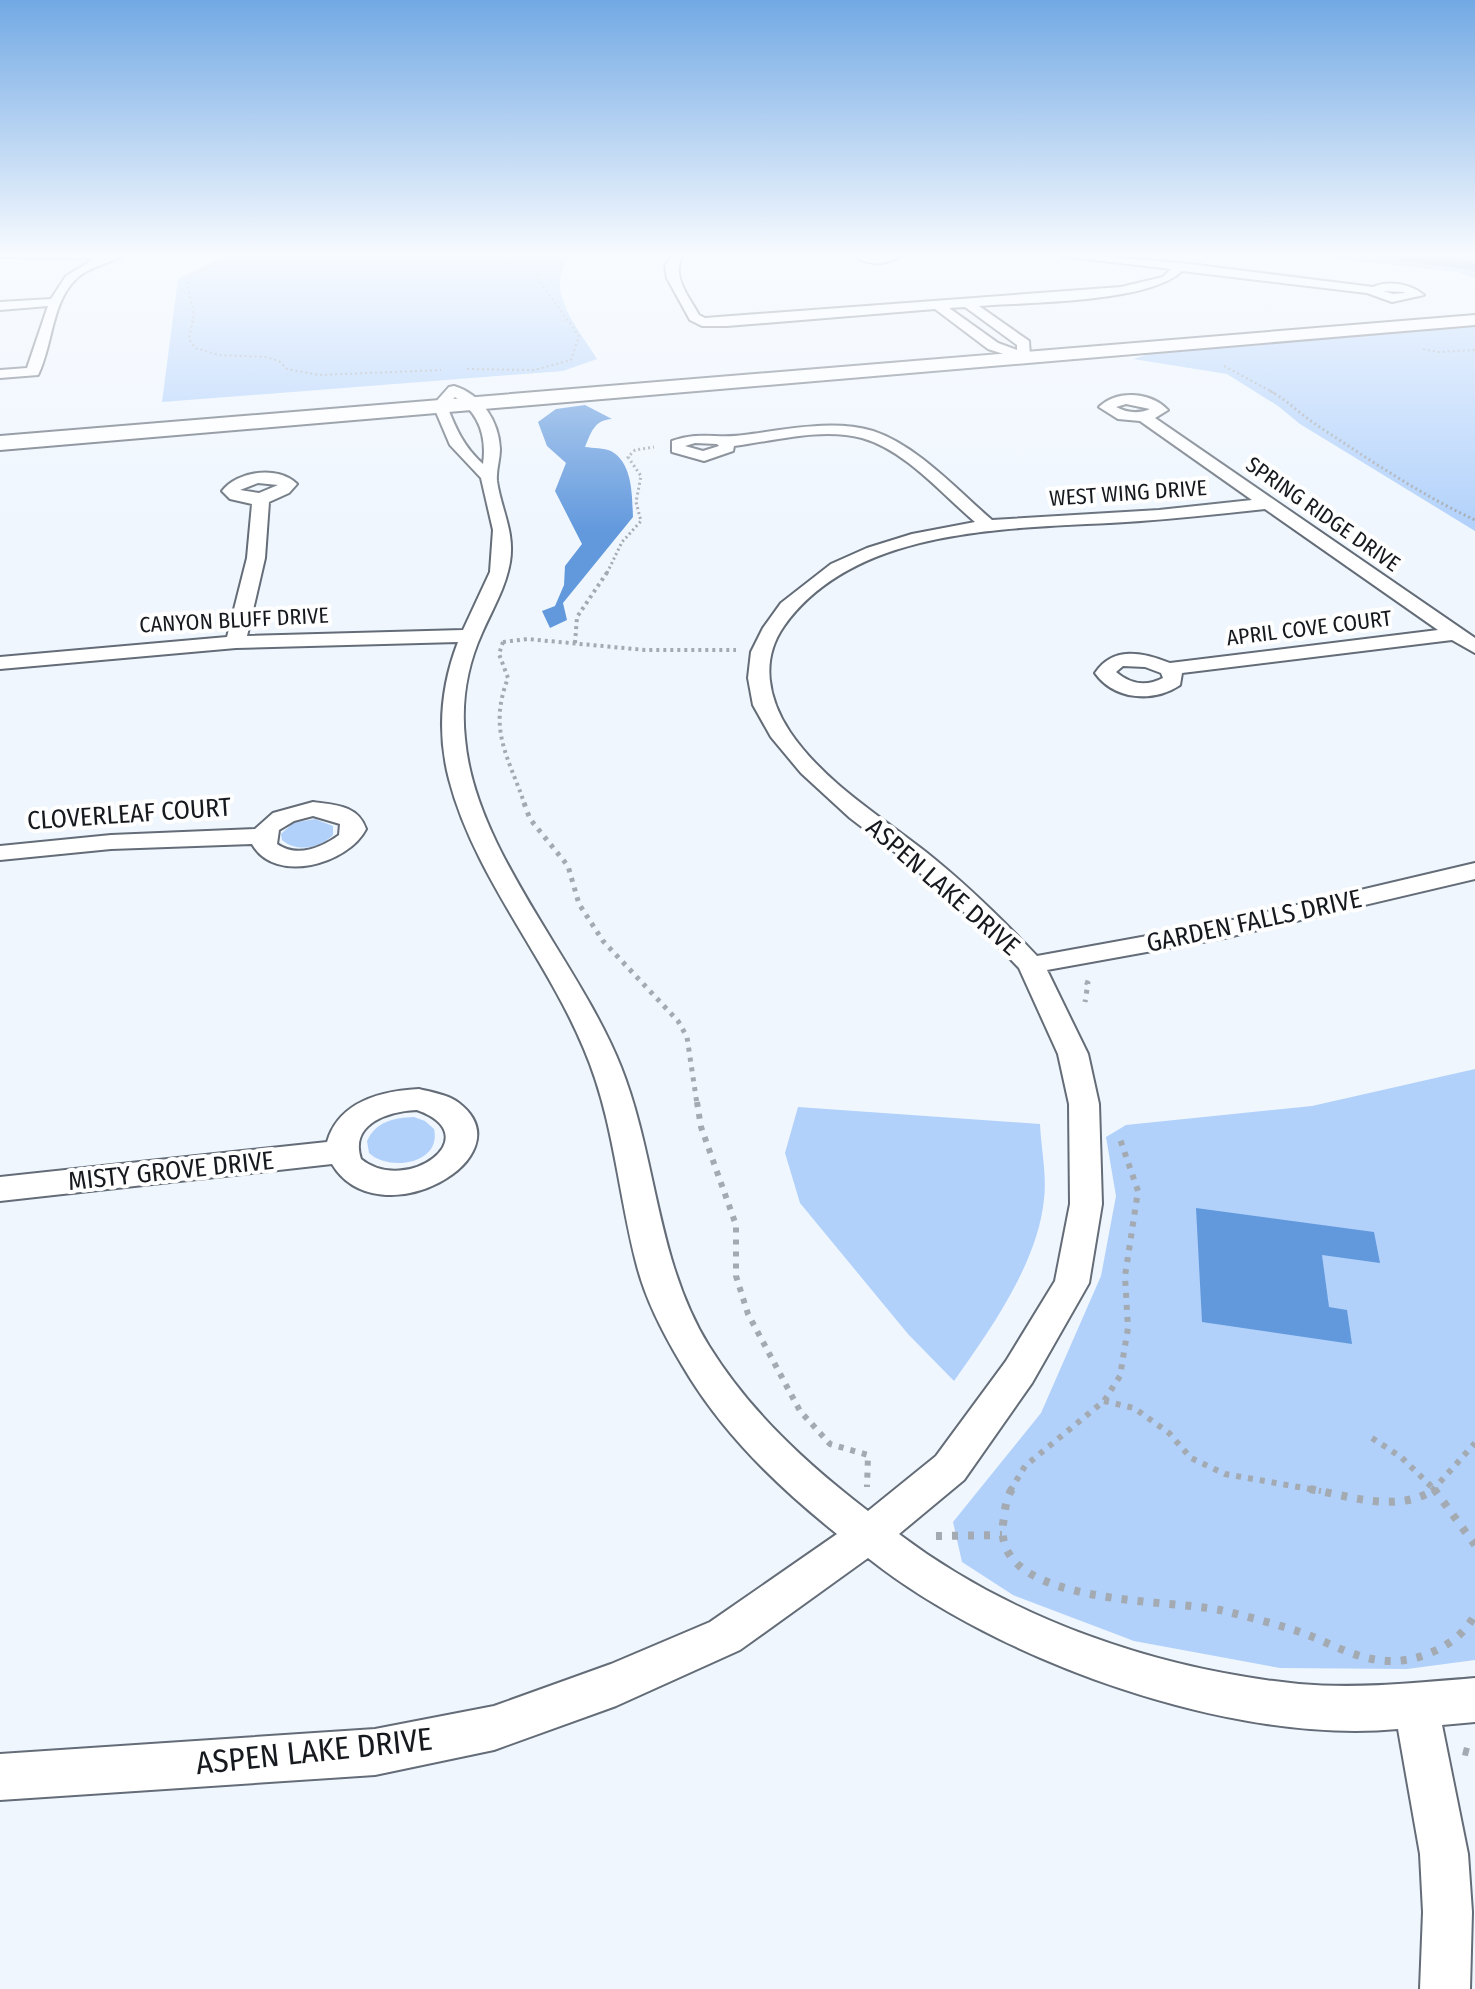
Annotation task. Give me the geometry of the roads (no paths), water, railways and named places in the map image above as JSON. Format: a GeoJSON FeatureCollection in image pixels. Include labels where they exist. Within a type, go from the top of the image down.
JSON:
{"type":"FeatureCollection","features":[{"type":"Feature","properties":{"kind":"main road"},"geometry":{"type":"LineString","coordinates":[[0,443],[993,346],[1023,350],[1086,346]]}},
{"type":"Feature","properties":{"kind":"main road"},"geometry":{"type":"LineString","coordinates":[[0,427],[447,398],[477,402],[1067,346]]}},
{"type":"Feature","properties":{"kind":"street"},"geometry":{"type":"LineString","coordinates":[[0,374],[33,372],[42,346]]}},
{"type":"Feature","properties":{"kind":"street"},"geometry":{"type":"LineString","coordinates":[[1018,346],[1023,350]]}},
{"type":"Feature","properties":{"kind":"street"},"geometry":{"type":"LineString","coordinates":[[447,398],[452,438],[465,459],[488,476]]}},
{"type":"Feature","properties":{"kind":"street"},"geometry":{"type":"LineString","coordinates":[[477,402],[492,443],[488,476],[504,543],[490,601],[470,636],[457,676],[453,720],[454,762],[490,854],[575,1002],[611,1079],[657,1274],[695,1355],[713,1381],[778,1460],[867,1536],[952,1592],[1039,1639],[1143,1675],[1248,1699],[1325,1710],[1418,1709],[1475,1700]]}},
{"type":"Feature","properties":{"kind":"street","name":"SPRING RIDGE DRIVE"},"geometry":{"type":"LineString","coordinates":[[1144,417],[1475,647]]}},
{"type":"Feature","properties":{"kind":"street"},"geometry":{"type":"LineString","coordinates":[[675,447],[687,454],[704,456],[725,451],[728,448],[726,442],[840,430],[874,437],[927,473],[988,525]]}},
{"type":"Feature","properties":{"kind":"street"},"geometry":{"type":"LineString","coordinates":[[236,642],[256,558],[261,498]]}},
{"type":"Feature","properties":{"kind":"street","name":"WEST WING DRIVE"},"geometry":{"type":"LineString","coordinates":[[988,525],[1159,515],[1271,503]]}},
{"type":"Feature","properties":{"kind":"street","name":"ASPEN LAKE DRIVE"},"geometry":{"type":"LineString","coordinates":[[0,1777],[375,1752],[494,1728],[616,1684],[725,1636],[867,1536],[950,1468],[1019,1372],[1072,1283],[1086,1204],[1084,1104],[1073,1054],[1031,965],[982,914],[918,858],[858,813],[809,768],[782,737],[764,705],[758,678],[761,652],[770,632],[788,607],[837,568],[873,552],[918,538],[988,525]]}},
{"type":"Feature","properties":{"kind":"street","name":"APRIL COVE COURT"},"geometry":{"type":"LineString","coordinates":[[1168,669],[1456,634]]}},
{"type":"Feature","properties":{"kind":"street","name":"CANYON BLUFF DRIVE"},"geometry":{"type":"LineString","coordinates":[[0,663],[236,642],[470,636]]}},
{"type":"Feature","properties":{"kind":"street","name":"CLOVERLEAF COURT"},"geometry":{"type":"LineString","coordinates":[[0,853],[111,842],[262,836]]}},
{"type":"Feature","properties":{"kind":"street","name":"GARDEN FALLS DRIVE"},"geometry":{"type":"LineString","coordinates":[[1031,965],[1224,930],[1475,871]]}},
{"type":"Feature","properties":{"kind":"street","name":"MISTY GROVE DRIVE"},"geometry":{"type":"LineString","coordinates":[[0,1189],[342,1152]]}},
{"type":"Feature","properties":{"kind":"street"},"geometry":{"type":"LineString","coordinates":[[1418,1709],[1420,1738],[1442,1835],[1448,1949],[1445,1989]]}},
{"type":"Feature","properties":{"kind":"water"},"geometry":{"type":"Polygon","coordinates":[[[585,405],[612,419],[597,425],[585,447],[611,451],[624,463],[630,481],[633,517],[563,603],[567,620],[550,628],[542,611],[555,606],[564,585],[565,566],[582,544],[555,491],[566,463],[547,446],[538,422],[556,409],[585,405]]]}},
{"type":"Feature","properties":{"kind":"water"},"geometry":{"type":"Polygon","coordinates":[[[1196,1208],[1374,1232],[1380,1263],[1322,1255],[1329,1307],[1347,1310],[1352,1344],[1202,1322],[1196,1208]]]}}]}
